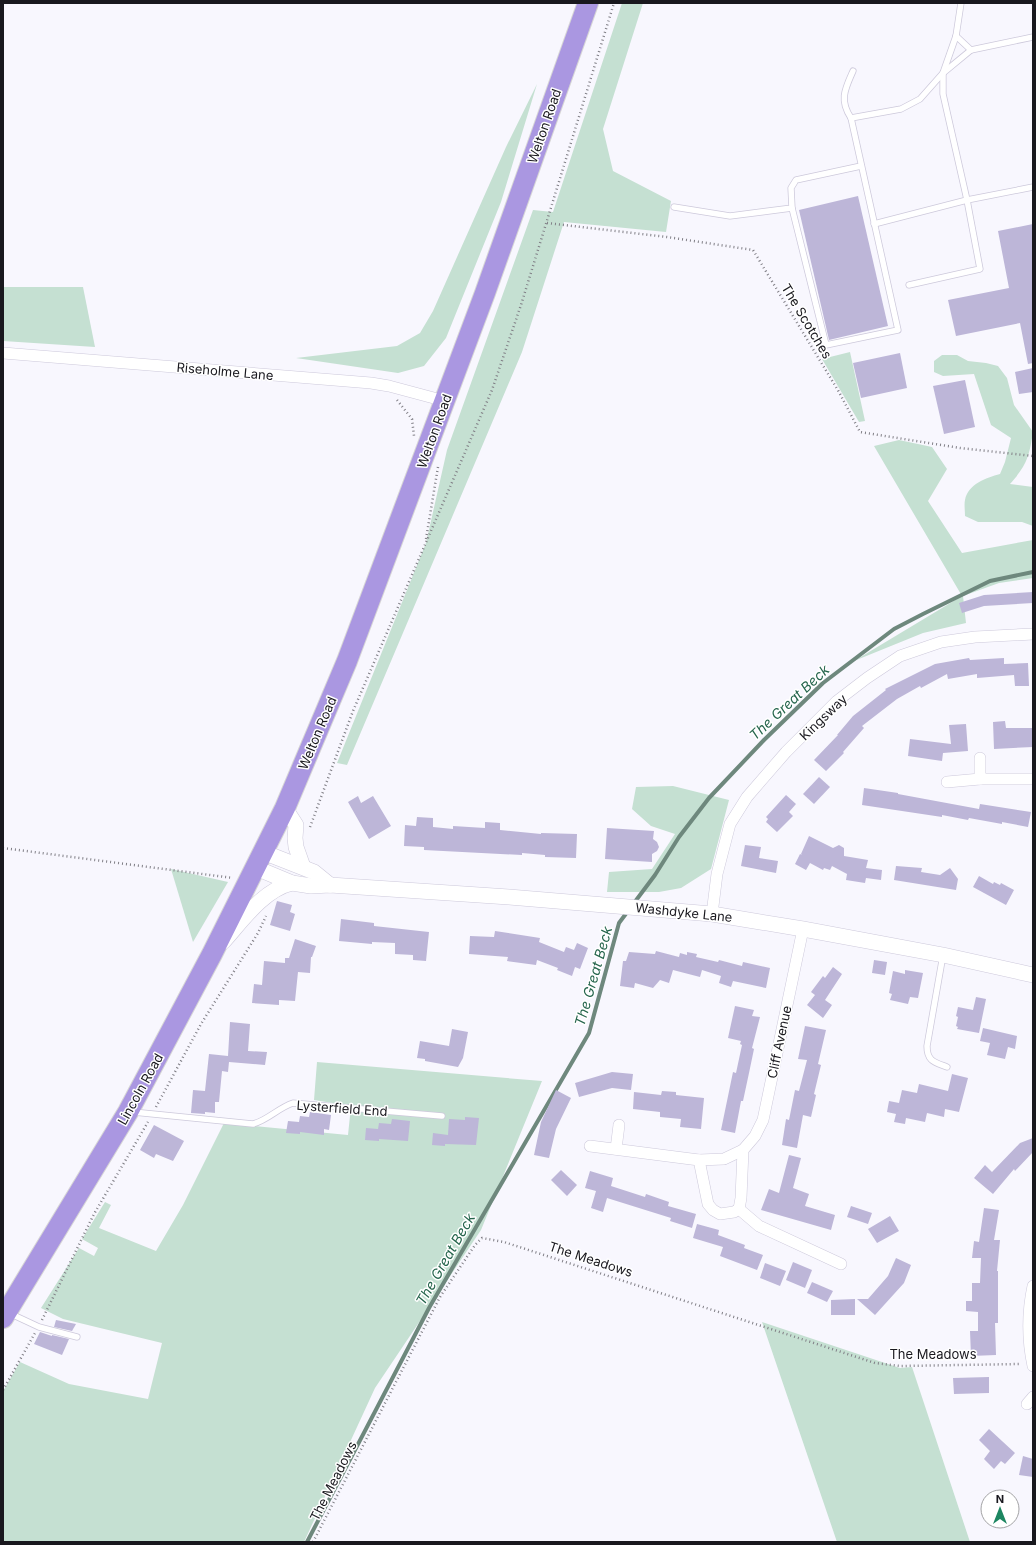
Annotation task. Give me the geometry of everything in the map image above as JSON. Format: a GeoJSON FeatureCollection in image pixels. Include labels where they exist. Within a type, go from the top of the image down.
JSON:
{"type":"FeatureCollection","features":[{"type":"Feature","properties":{"kind":"highway","name":"Welton Road"},"geometry":{"type":"LineString","coordinates":[[256,867],[285,808],[347,661],[445,401],[588,3]]}},
{"type":"Feature","properties":{"kind":"highway","name":"Lincoln Road"},"geometry":{"type":"LineString","coordinates":[[5,1315],[128,1112],[212,954],[256,867]]}},
{"type":"Feature","properties":{"kind":"street","name":"Riseholme Lane"},"geometry":{"type":"LineString","coordinates":[[3,353],[371,384],[389,386],[445,401]]}},
{"type":"Feature","properties":{"kind":"street","name":"Kingsway"},"geometry":{"type":"LineString","coordinates":[[712,914],[717,874],[730,824],[747,797],[786,752],[837,701],[866,678],[900,656],[941,642],[975,637],[1033,634]]}},
{"type":"Feature","properties":{"kind":"street"},"geometry":{"type":"LineString","coordinates":[[980,758],[980,779]]}},
{"type":"Feature","properties":{"kind":"street"},"geometry":{"type":"LineString","coordinates":[[946,782],[980,779],[1033,779]]}},
{"type":"Feature","properties":{"kind":"street"},"geometry":{"type":"LineString","coordinates":[[285,808],[296,825],[294,838],[303,867]]}},
{"type":"Feature","properties":{"kind":"street"},"geometry":{"type":"LineString","coordinates":[[256,867],[303,867],[314,872],[330,885]]}},
{"type":"Feature","properties":{"kind":"street","name":"Washdyke Lane"},"geometry":{"type":"LineString","coordinates":[[256,867],[292,883],[311,886],[330,885],[603,904],[712,914],[943,955],[1033,974]]}},
{"type":"Feature","properties":{"kind":"street"},"geometry":{"type":"LineString","coordinates":[[212,954],[263,899],[281,885],[292,883]]}},
{"type":"Feature","properties":{"kind":"street","name":"Cliff Avenue"},"geometry":{"type":"LineString","coordinates":[[590,1146],[699,1160],[724,1159],[743,1150],[755,1136],[763,1120],[803,929]]}},
{"type":"Feature","properties":{"kind":"street"},"geometry":{"type":"LineString","coordinates":[[616,1149],[619,1125]]}},
{"type":"Feature","properties":{"kind":"street"},"geometry":{"type":"LineString","coordinates":[[699,1160],[708,1204],[713,1210],[720,1214],[734,1212],[739,1209],[741,1198],[743,1150]]}},
{"type":"Feature","properties":{"kind":"street"},"geometry":{"type":"LineString","coordinates":[[739,1209],[759,1226],[840,1264]]}},
{"type":"Feature","properties":{"kind":"street"},"geometry":{"type":"LineString","coordinates":[[1033,1286],[1028,1309],[1029,1336],[1033,1365]]}},
{"type":"Feature","properties":{"kind":"lane"},"geometry":{"type":"LineString","coordinates":[[909,285],[980,269],[967,200],[943,94],[943,73],[956,36],[961,3]]}},
{"type":"Feature","properties":{"kind":"lane"},"geometry":{"type":"LineString","coordinates":[[956,36],[971,50]]}},
{"type":"Feature","properties":{"kind":"lane"},"geometry":{"type":"LineString","coordinates":[[851,118],[901,108],[920,99],[943,73],[971,50],[1033,37]]}},
{"type":"Feature","properties":{"kind":"lane"},"geometry":{"type":"LineString","coordinates":[[853,71],[845,89],[845,110],[851,118],[898,330],[826,345],[792,208],[791,188],[796,180],[861,166]]}},
{"type":"Feature","properties":{"kind":"lane"},"geometry":{"type":"LineString","coordinates":[[874,224],[967,200],[1033,187]]}},
{"type":"Feature","properties":{"kind":"lane"},"geometry":{"type":"LineString","coordinates":[[674,207],[730,216],[792,208]]}},
{"type":"Feature","properties":{"kind":"lane"},"geometry":{"type":"LineString","coordinates":[[943,955],[927,1046],[927,1054],[930,1059],[947,1067]]}},
{"type":"Feature","properties":{"kind":"lane","name":"Lysterfield End"},"geometry":{"type":"LineString","coordinates":[[128,1112],[253,1124],[262,1122],[284,1106],[293,1102],[442,1116]]}},
{"type":"Feature","properties":{"kind":"lane"},"geometry":{"type":"LineString","coordinates":[[5,1315],[77,1337]]}},
{"type":"Feature","properties":{"kind":"path"},"geometry":{"type":"LineString","coordinates":[[312,823],[353,711],[492,390],[547,223],[614,3]]}},
{"type":"Feature","properties":{"kind":"path","name":"The Scotches"},"geometry":{"type":"LineString","coordinates":[[547,223],[667,237],[753,250],[839,392],[860,432],[960,448],[1033,456]]}},
{"type":"Feature","properties":{"kind":"path"},"geometry":{"type":"LineString","coordinates":[[3,848],[192,873],[256,867]]}},
{"type":"Feature","properties":{"kind":"path"},"geometry":{"type":"LineString","coordinates":[[3,1390],[39,1326],[94,1214],[152,1114],[201,1024],[258,933]]}},
{"type":"Feature","properties":{"kind":"path","name":"The Meadows"},"geometry":{"type":"LineString","coordinates":[[313,1542],[440,1297],[475,1245],[482,1238],[504,1242],[875,1363],[900,1366],[1033,1365]]}},
{"type":"Feature","properties":{"kind":"green space"},"geometry":{"type":"Polygon","coordinates":[[[622,3],[643,3],[603,129],[613,171],[671,201],[666,232],[564,222],[522,352],[347,765],[337,763],[426,543],[447,450],[533,210],[553,212],[622,3]]]}},
{"type":"Feature","properties":{"kind":"green space"},"geometry":{"type":"Polygon","coordinates":[[[537,84],[501,202],[446,338],[424,366],[398,373],[296,358],[397,346],[420,333],[433,311],[506,147],[537,84]]]}},
{"type":"Feature","properties":{"kind":"green space"},"geometry":{"type":"Polygon","coordinates":[[[3,287],[83,287],[95,347],[3,341],[3,287]]]}},
{"type":"Feature","properties":{"kind":"green space"},"geometry":{"type":"Polygon","coordinates":[[[850,352],[865,421],[859,422],[822,359],[850,352]]]}},
{"type":"Feature","properties":{"kind":"green space"},"geometry":{"type":"Polygon","coordinates":[[[942,355],[957,355],[968,361],[998,366],[1007,378],[1014,405],[1033,432],[1024,466],[1010,484],[1033,487],[1033,526],[1022,522],[978,522],[965,516],[965,502],[967,494],[978,482],[1000,474],[1005,462],[1011,438],[991,425],[974,374],[943,376],[934,372],[934,361],[942,355]]]}},
{"type":"Feature","properties":{"kind":"green space"},"geometry":{"type":"Polygon","coordinates":[[[899,440],[932,447],[947,469],[928,501],[962,553],[1033,540],[1033,578],[999,583],[963,596],[966,623],[923,633],[854,661],[962,596],[874,446],[899,440]]]}},
{"type":"Feature","properties":{"kind":"green space"},"geometry":{"type":"Polygon","coordinates":[[[673,786],[729,800],[711,869],[681,888],[659,892],[607,892],[609,872],[652,869],[675,834],[651,826],[632,809],[636,787],[673,786]]]}},
{"type":"Feature","properties":{"kind":"green space"},"geometry":{"type":"Polygon","coordinates":[[[171,869],[228,882],[193,942],[171,869]]]}},
{"type":"Feature","properties":{"kind":"green space"},"geometry":{"type":"Polygon","coordinates":[[[317,1062],[542,1081],[481,1230],[375,1388],[304,1542],[3,1542],[3,1391],[20,1362],[69,1384],[148,1399],[162,1343],[63,1319],[41,1308],[79,1248],[94,1256],[98,1248],[82,1239],[105,1202],[111,1205],[99,1228],[156,1251],[183,1205],[224,1123],[348,1135],[351,1106],[314,1100],[317,1062]]]}},
{"type":"Feature","properties":{"kind":"green space"},"geometry":{"type":"Polygon","coordinates":[[[762,1322],[900,1368],[912,1367],[970,1542],[837,1542],[762,1322]]]}},
{"type":"Feature","properties":{"kind":"building"},"geometry":{"type":"Polygon","coordinates":[[[858,196],[888,326],[829,340],[799,210],[858,196]]]}},
{"type":"Feature","properties":{"kind":"building"},"geometry":{"type":"Polygon","coordinates":[[[1033,224],[1033,363],[1028,364],[1020,323],[956,336],[948,300],[1009,288],[998,231],[1033,224]]]}},
{"type":"Feature","properties":{"kind":"building"},"geometry":{"type":"Polygon","coordinates":[[[900,353],[907,388],[861,398],[853,363],[900,353]]]}},
{"type":"Feature","properties":{"kind":"building"},"geometry":{"type":"Polygon","coordinates":[[[1033,368],[1033,392],[1019,394],[1015,372],[1033,368]]]}},
{"type":"Feature","properties":{"kind":"building"},"geometry":{"type":"Polygon","coordinates":[[[965,380],[975,427],[944,434],[933,386],[965,380]]]}},
{"type":"Feature","properties":{"kind":"building"},"geometry":{"type":"Polygon","coordinates":[[[1033,592],[1033,603],[984,606],[962,613],[959,603],[984,595],[1033,592]]]}},
{"type":"Feature","properties":{"kind":"building"},"geometry":{"type":"Polygon","coordinates":[[[969,658],[970,660],[1004,658],[1004,664],[1028,663],[1029,686],[1015,686],[1014,675],[977,678],[977,674],[948,679],[947,674],[921,688],[920,686],[897,699],[862,726],[864,728],[843,752],[844,753],[826,771],[814,760],[838,735],[853,716],[886,690],[885,689],[935,664],[969,658]]]}},
{"type":"Feature","properties":{"kind":"building"},"geometry":{"type":"Polygon","coordinates":[[[1005,721],[1006,728],[1033,728],[1033,747],[994,749],[993,722],[1005,721]]]}},
{"type":"Feature","properties":{"kind":"building"},"geometry":{"type":"Polygon","coordinates":[[[966,724],[968,751],[943,753],[942,761],[908,756],[910,739],[951,744],[949,725],[966,724]]]}},
{"type":"Feature","properties":{"kind":"building"},"geometry":{"type":"Polygon","coordinates":[[[819,777],[830,787],[814,804],[803,794],[819,777]]]}},
{"type":"Feature","properties":{"kind":"building"},"geometry":{"type":"Polygon","coordinates":[[[864,788],[979,809],[980,804],[1031,812],[1028,827],[969,818],[968,820],[942,815],[942,817],[862,805],[864,788]]]}},
{"type":"Feature","properties":{"kind":"building"},"geometry":{"type":"Polygon","coordinates":[[[786,795],[796,804],[789,812],[793,816],[777,832],[766,822],[768,819],[766,817],[786,795]]]}},
{"type":"Feature","properties":{"kind":"building"},"geometry":{"type":"Polygon","coordinates":[[[358,796],[361,803],[373,796],[391,826],[369,839],[348,802],[358,796]]]}},
{"type":"Feature","properties":{"kind":"building"},"geometry":{"type":"Polygon","coordinates":[[[417,817],[433,818],[433,827],[453,829],[453,826],[485,828],[485,822],[500,823],[500,830],[541,834],[577,834],[576,858],[545,857],[545,855],[522,853],[522,855],[424,850],[424,847],[404,846],[405,825],[416,826],[417,817]]]}},
{"type":"Feature","properties":{"kind":"building"},"geometry":{"type":"Polygon","coordinates":[[[607,828],[654,831],[653,839],[657,842],[659,847],[657,851],[652,854],[652,862],[605,859],[607,828]]]}},
{"type":"Feature","properties":{"kind":"building"},"geometry":{"type":"Polygon","coordinates":[[[809,836],[833,848],[839,845],[844,848],[844,856],[868,860],[866,868],[882,870],[881,880],[866,878],[865,883],[846,880],[847,874],[832,866],[830,870],[824,868],[823,870],[810,863],[806,870],[795,864],[800,854],[802,855],[801,854],[809,836]]]}},
{"type":"Feature","properties":{"kind":"building"},"geometry":{"type":"Polygon","coordinates":[[[745,845],[761,847],[759,858],[778,861],[776,873],[741,866],[745,845]]]}},
{"type":"Feature","properties":{"kind":"building"},"geometry":{"type":"Polygon","coordinates":[[[896,866],[922,868],[921,872],[940,875],[950,868],[958,879],[956,890],[894,880],[896,866]]]}},
{"type":"Feature","properties":{"kind":"building"},"geometry":{"type":"Polygon","coordinates":[[[979,876],[993,884],[994,882],[1000,885],[1001,883],[1014,890],[1006,905],[973,887],[979,876]]]}},
{"type":"Feature","properties":{"kind":"building"},"geometry":{"type":"Polygon","coordinates":[[[277,901],[292,905],[290,912],[295,914],[290,931],[270,925],[277,901]]]}},
{"type":"Feature","properties":{"kind":"building"},"geometry":{"type":"Polygon","coordinates":[[[341,919],[374,923],[374,926],[429,932],[426,961],[413,960],[413,955],[395,954],[395,943],[372,942],[372,944],[339,941],[341,919]]]}},
{"type":"Feature","properties":{"kind":"building"},"geometry":{"type":"Polygon","coordinates":[[[495,931],[540,938],[539,942],[564,952],[566,947],[574,950],[577,943],[588,948],[580,969],[575,967],[572,976],[557,970],[558,968],[537,960],[536,965],[507,961],[508,957],[469,954],[470,936],[494,937],[495,931]]]}},
{"type":"Feature","properties":{"kind":"building"},"geometry":{"type":"Polygon","coordinates":[[[295,939],[316,946],[311,957],[310,973],[298,972],[295,1001],[279,1000],[279,1005],[252,1003],[254,984],[262,985],[264,961],[285,963],[285,958],[289,958],[295,939]]]}},
{"type":"Feature","properties":{"kind":"building"},"geometry":{"type":"Polygon","coordinates":[[[656,951],[679,957],[680,953],[687,955],[687,952],[697,954],[696,957],[718,962],[719,960],[742,966],[743,962],[770,968],[766,988],[733,981],[731,987],[719,983],[721,976],[702,970],[700,977],[673,970],[669,983],[660,980],[653,988],[635,983],[634,988],[620,986],[623,961],[626,961],[629,952],[655,954],[656,951]]]}},
{"type":"Feature","properties":{"kind":"building"},"geometry":{"type":"Polygon","coordinates":[[[874,960],[887,962],[885,975],[872,973],[874,960]]]}},
{"type":"Feature","properties":{"kind":"building"},"geometry":{"type":"Polygon","coordinates":[[[833,967],[842,974],[825,1000],[832,1005],[823,1018],[807,1005],[815,995],[811,992],[823,976],[825,978],[833,967]]]}},
{"type":"Feature","properties":{"kind":"building"},"geometry":{"type":"Polygon","coordinates":[[[905,970],[923,973],[918,998],[910,997],[908,1004],[890,1000],[892,994],[889,993],[893,971],[905,974],[905,970]]]}},
{"type":"Feature","properties":{"kind":"building"},"geometry":{"type":"Polygon","coordinates":[[[976,997],[986,999],[979,1033],[957,1029],[958,1027],[956,1026],[958,1017],[956,1016],[958,1007],[973,1010],[976,997]]]}},
{"type":"Feature","properties":{"kind":"building"},"geometry":{"type":"Polygon","coordinates":[[[735,1006],[754,1010],[752,1016],[760,1017],[752,1048],[754,1049],[743,1101],[741,1101],[735,1133],[721,1130],[733,1072],[736,1073],[742,1045],[740,1044],[741,1041],[728,1038],[735,1006]]]}},
{"type":"Feature","properties":{"kind":"building"},"geometry":{"type":"Polygon","coordinates":[[[230,1022],[250,1024],[248,1051],[267,1052],[265,1065],[229,1062],[228,1072],[222,1071],[219,1102],[215,1102],[215,1113],[191,1113],[193,1090],[205,1091],[209,1054],[228,1056],[230,1022]]]}},
{"type":"Feature","properties":{"kind":"building"},"geometry":{"type":"Polygon","coordinates":[[[805,1026],[826,1030],[818,1064],[821,1065],[814,1094],[816,1095],[811,1117],[803,1115],[797,1148],[782,1145],[786,1119],[789,1120],[795,1090],[799,1091],[807,1060],[798,1059],[805,1026]]]}},
{"type":"Feature","properties":{"kind":"building"},"geometry":{"type":"Polygon","coordinates":[[[983,1028],[1017,1036],[1015,1049],[1008,1047],[1005,1059],[987,1055],[990,1043],[980,1041],[983,1028]]]}},
{"type":"Feature","properties":{"kind":"building"},"geometry":{"type":"Polygon","coordinates":[[[452,1029],[468,1032],[463,1058],[458,1067],[425,1061],[425,1059],[417,1058],[420,1041],[449,1046],[452,1029]]]}},
{"type":"Feature","properties":{"kind":"building"},"geometry":{"type":"Polygon","coordinates":[[[612,1072],[633,1074],[631,1090],[612,1088],[579,1097],[575,1083],[612,1072]]]}},
{"type":"Feature","properties":{"kind":"building"},"geometry":{"type":"Polygon","coordinates":[[[952,1074],[968,1078],[959,1112],[945,1109],[944,1117],[927,1113],[925,1122],[906,1118],[905,1124],[894,1122],[896,1114],[887,1112],[889,1101],[899,1103],[902,1090],[917,1093],[919,1084],[948,1091],[952,1074]]]}},
{"type":"Feature","properties":{"kind":"building"},"geometry":{"type":"Polygon","coordinates":[[[556,1090],[571,1098],[556,1129],[549,1158],[534,1155],[541,1122],[556,1090]]]}},
{"type":"Feature","properties":{"kind":"building"},"geometry":{"type":"Polygon","coordinates":[[[662,1091],[676,1092],[676,1095],[704,1098],[701,1129],[680,1127],[681,1119],[660,1117],[660,1112],[633,1109],[634,1092],[661,1095],[662,1091]]]}},
{"type":"Feature","properties":{"kind":"building"},"geometry":{"type":"Polygon","coordinates":[[[310,1112],[331,1115],[329,1130],[324,1129],[324,1135],[300,1132],[300,1134],[286,1133],[288,1121],[299,1122],[300,1116],[309,1117],[310,1112]]]}},
{"type":"Feature","properties":{"kind":"building"},"geometry":{"type":"Polygon","coordinates":[[[465,1117],[479,1118],[476,1145],[432,1145],[433,1133],[448,1135],[449,1119],[465,1120],[465,1117]]]}},
{"type":"Feature","properties":{"kind":"building"},"geometry":{"type":"Polygon","coordinates":[[[392,1119],[410,1121],[408,1141],[379,1139],[379,1141],[365,1140],[366,1128],[378,1129],[379,1123],[391,1124],[392,1119]]]}},
{"type":"Feature","properties":{"kind":"building"},"geometry":{"type":"Polygon","coordinates":[[[154,1125],[184,1141],[173,1161],[156,1154],[154,1158],[140,1150],[154,1125]]]}},
{"type":"Feature","properties":{"kind":"building"},"geometry":{"type":"Polygon","coordinates":[[[1033,1138],[1033,1152],[1015,1171],[1014,1169],[993,1194],[974,1178],[985,1165],[992,1172],[1020,1143],[1033,1138]]]}},
{"type":"Feature","properties":{"kind":"building"},"geometry":{"type":"Polygon","coordinates":[[[789,1155],[801,1158],[793,1188],[809,1194],[805,1206],[835,1215],[831,1230],[761,1210],[769,1189],[779,1193],[789,1155]]]}},
{"type":"Feature","properties":{"kind":"building"},"geometry":{"type":"Polygon","coordinates":[[[561,1170],[577,1185],[567,1196],[551,1180],[561,1170]]]}},
{"type":"Feature","properties":{"kind":"building"},"geometry":{"type":"Polygon","coordinates":[[[590,1171],[613,1178],[611,1186],[645,1197],[646,1194],[669,1202],[668,1206],[696,1214],[692,1228],[670,1221],[671,1218],[607,1198],[603,1212],[591,1208],[596,1191],[585,1188],[590,1171]]]}},
{"type":"Feature","properties":{"kind":"building"},"geometry":{"type":"Polygon","coordinates":[[[851,1206],[872,1213],[868,1224],[847,1217],[851,1206]]]}},
{"type":"Feature","properties":{"kind":"building"},"geometry":{"type":"Polygon","coordinates":[[[984,1208],[999,1210],[994,1240],[1000,1240],[997,1271],[998,1323],[995,1323],[996,1355],[971,1356],[970,1331],[978,1331],[978,1312],[966,1311],[966,1301],[972,1301],[972,1283],[980,1283],[981,1258],[972,1258],[974,1241],[979,1242],[984,1208]]]}},
{"type":"Feature","properties":{"kind":"building"},"geometry":{"type":"Polygon","coordinates":[[[890,1216],[899,1231],[877,1243],[868,1229],[890,1216]]]}},
{"type":"Feature","properties":{"kind":"building"},"geometry":{"type":"Polygon","coordinates":[[[697,1224],[719,1230],[718,1235],[745,1245],[744,1248],[763,1255],[757,1270],[720,1256],[723,1247],[693,1238],[697,1224]]]}},
{"type":"Feature","properties":{"kind":"building"},"geometry":{"type":"Polygon","coordinates":[[[896,1258],[911,1265],[904,1283],[875,1315],[857,1299],[868,1299],[888,1276],[896,1258]]]}},
{"type":"Feature","properties":{"kind":"building"},"geometry":{"type":"Polygon","coordinates":[[[793,1262],[812,1270],[805,1288],[786,1280],[793,1262]]]}},
{"type":"Feature","properties":{"kind":"building"},"geometry":{"type":"Polygon","coordinates":[[[765,1263],[786,1271],[780,1286],[760,1278],[765,1263]]]}},
{"type":"Feature","properties":{"kind":"building"},"geometry":{"type":"Polygon","coordinates":[[[812,1282],[833,1291],[827,1302],[807,1293],[812,1282]]]}},
{"type":"Feature","properties":{"kind":"building"},"geometry":{"type":"Polygon","coordinates":[[[855,1299],[855,1315],[831,1315],[831,1300],[855,1299]]]}},
{"type":"Feature","properties":{"kind":"building"},"geometry":{"type":"Polygon","coordinates":[[[56,1320],[76,1324],[72,1331],[54,1327],[56,1320]]]}},
{"type":"Feature","properties":{"kind":"building"},"geometry":{"type":"Polygon","coordinates":[[[40,1332],[69,1339],[62,1355],[34,1344],[40,1332]]]}},
{"type":"Feature","properties":{"kind":"building"},"geometry":{"type":"Polygon","coordinates":[[[989,1377],[989,1393],[954,1394],[953,1378],[989,1377]]]}},
{"type":"Feature","properties":{"kind":"building"},"geometry":{"type":"Polygon","coordinates":[[[989,1429],[1015,1453],[1005,1464],[1001,1461],[994,1469],[984,1459],[990,1451],[979,1440],[989,1429]]]}},
{"type":"Feature","properties":{"kind":"building"},"geometry":{"type":"Polygon","coordinates":[[[1023,1456],[1033,1459],[1033,1477],[1019,1475],[1023,1456]]]}},
{"type":"Feature","properties":{"kind":"waterway","name":"The Great Beck"},"geometry":{"type":"LineString","coordinates":[[634,903],[655,875],[679,837],[709,798],[764,740],[823,683],[894,629],[990,581],[1033,572]]}},
{"type":"Feature","properties":{"kind":"waterway","name":"The Great Beck"},"geometry":{"type":"LineString","coordinates":[[307,1542],[429,1308],[589,1033],[619,923],[628,911]]}}]}
